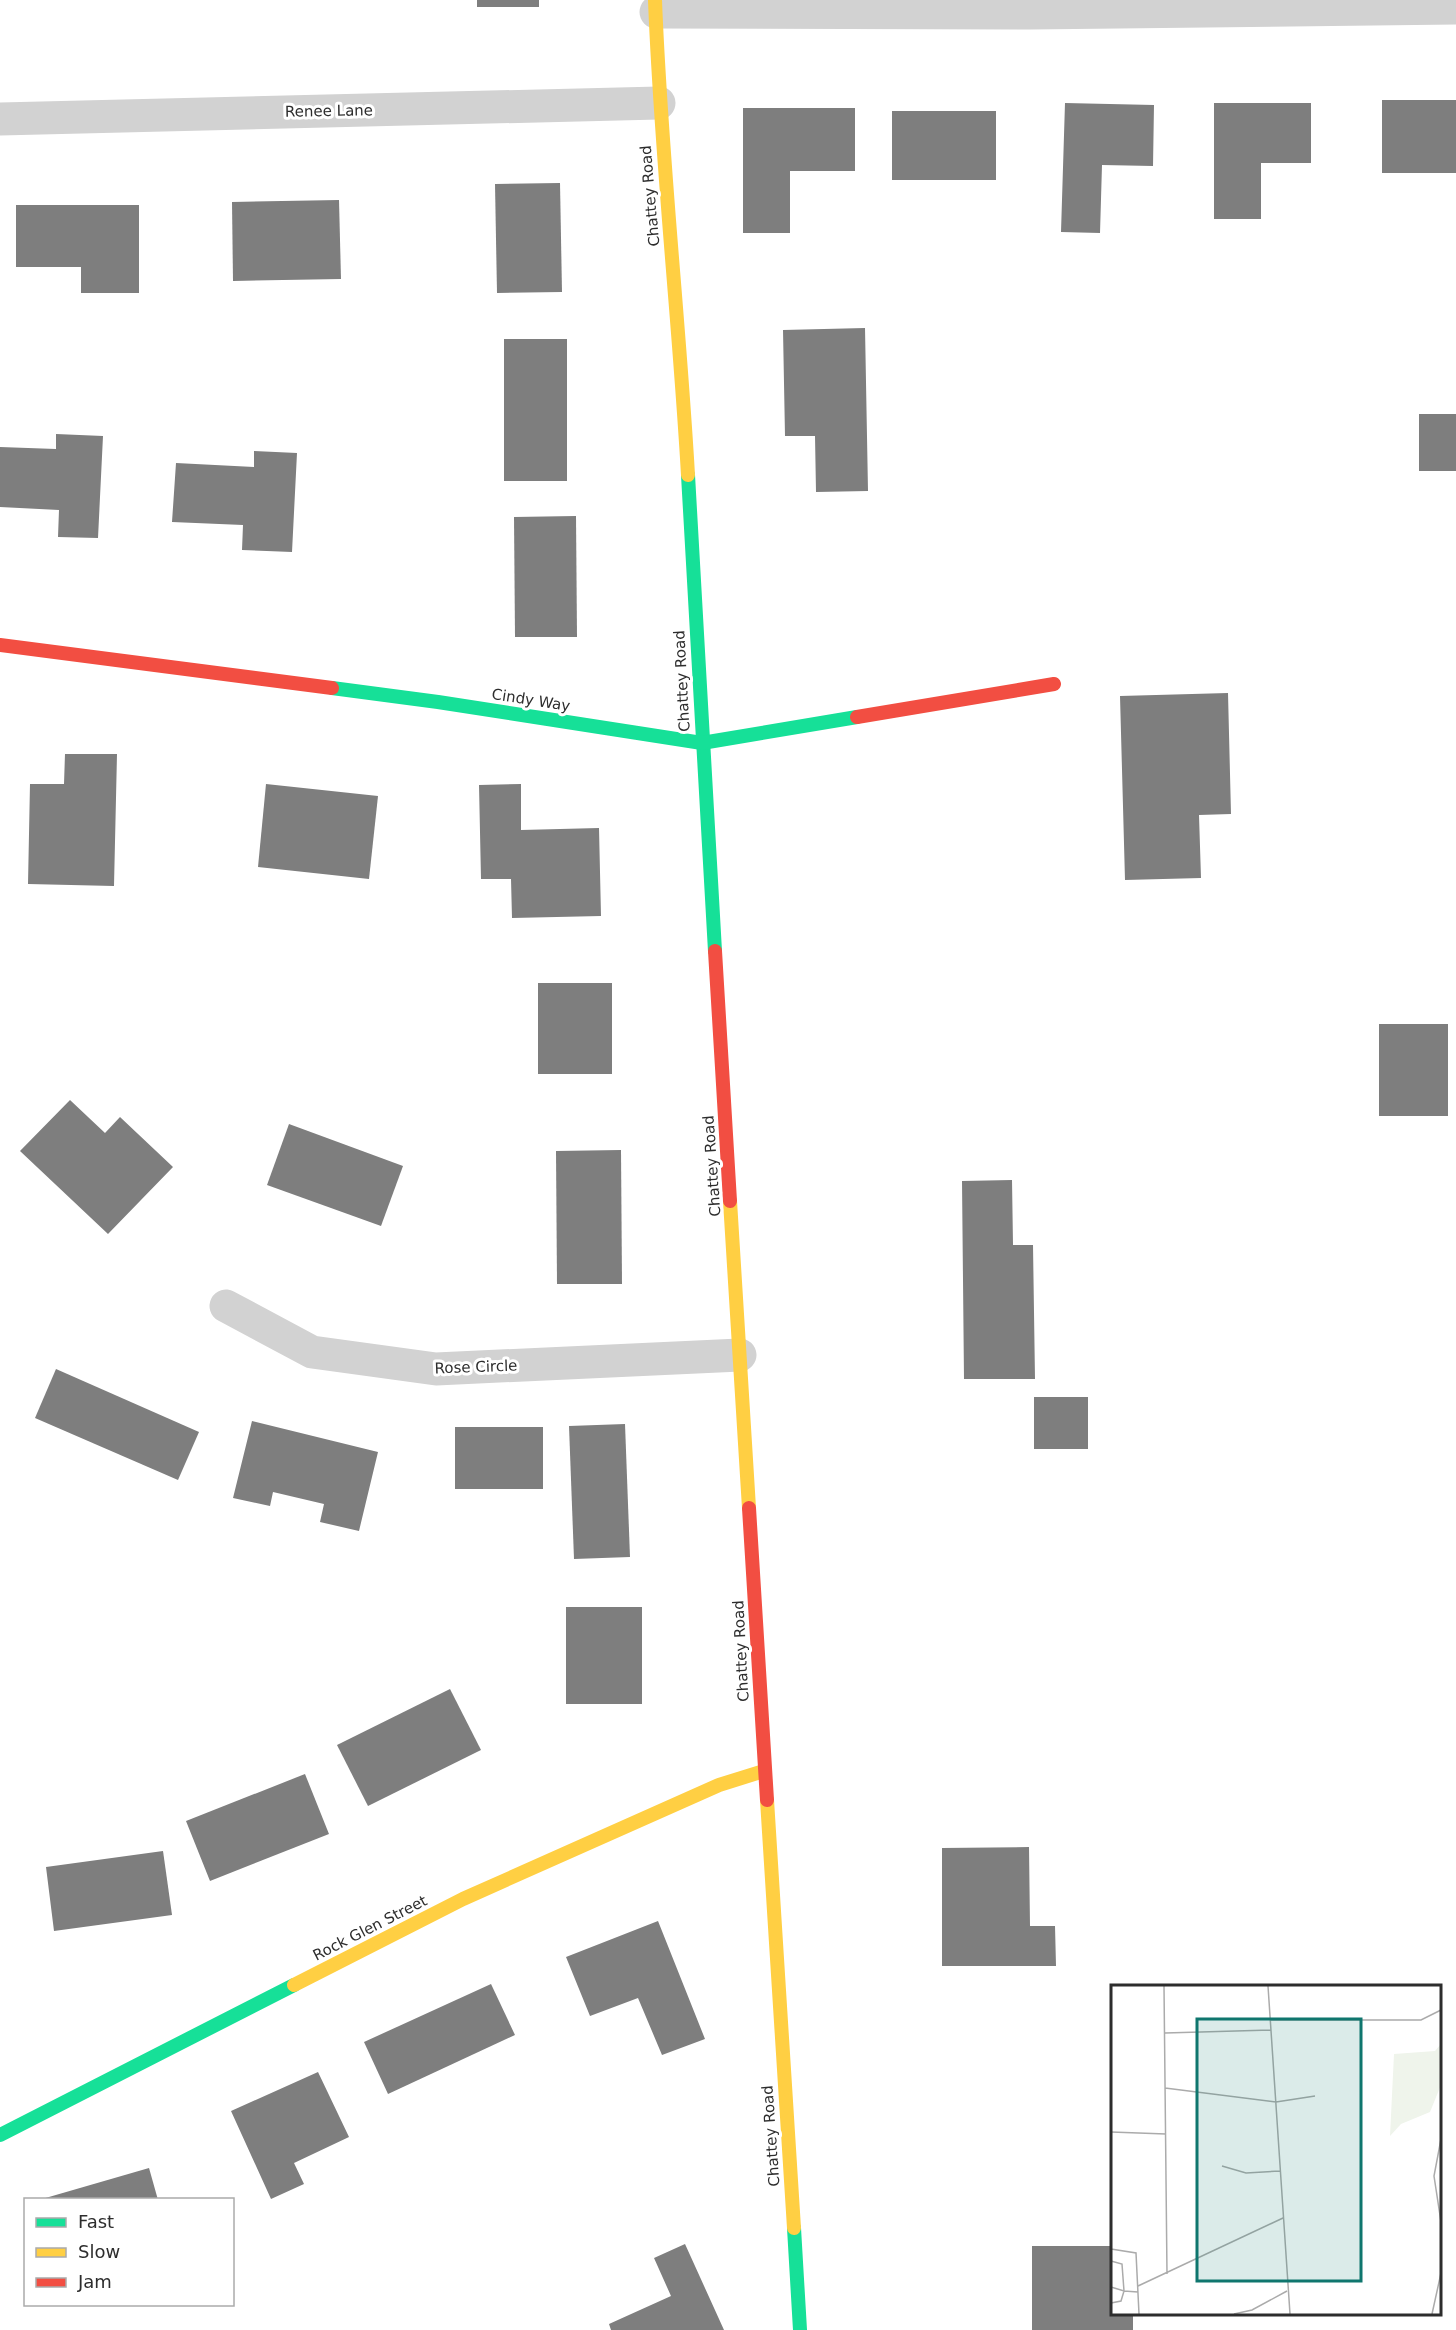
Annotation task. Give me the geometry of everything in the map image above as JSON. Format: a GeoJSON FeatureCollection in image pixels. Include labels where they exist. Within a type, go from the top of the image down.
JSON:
{"type":"FeatureCollection","features":[{"type":"Feature","properties":{"kind":"street"},"geometry":{"type":"LineString","coordinates":[[655,6],[1031,13],[1456,8]]}},
{"type":"Feature","properties":{"kind":"street","name":"Chattey Road"},"geometry":{"type":"LineString","coordinates":[[655,6],[659,104],[682,387],[764,1771],[800,2330]]}},
{"type":"Feature","properties":{"kind":"street","name":"Renee Lane"},"geometry":{"type":"LineString","coordinates":[[0,119],[659,104]]}},
{"type":"Feature","properties":{"kind":"street","name":"Cindy Way"},"geometry":{"type":"LineString","coordinates":[[0,645],[438,702],[702,743],[1054,684]]}},
{"type":"Feature","properties":{"kind":"street","name":"Rose Circle"},"geometry":{"type":"LineString","coordinates":[[226,1306],[312,1352],[436,1370],[740,1355]]}},
{"type":"Feature","properties":{"kind":"street","name":"Rock Glen Street"},"geometry":{"type":"LineString","coordinates":[[0,2135],[464,1899],[719,1785],[764,1771]]}},
{"type":"Feature","properties":{"kind":"building"},"geometry":{"type":"Polygon","coordinates":[[[477,0],[539,0],[539,7],[477,7],[477,0]]]}},
{"type":"Feature","properties":{"kind":"building"},"geometry":{"type":"Polygon","coordinates":[[[1382,100],[1456,100],[1456,173],[1382,173],[1382,100]]]}},
{"type":"Feature","properties":{"kind":"building"},"geometry":{"type":"Polygon","coordinates":[[[1065,103],[1154,105],[1153,166],[1102,165],[1100,233],[1061,232],[1065,103]]]}},
{"type":"Feature","properties":{"kind":"building"},"geometry":{"type":"Polygon","coordinates":[[[1214,103],[1311,103],[1311,163],[1261,163],[1261,219],[1214,219],[1214,103]]]}},
{"type":"Feature","properties":{"kind":"building"},"geometry":{"type":"Polygon","coordinates":[[[743,108],[855,108],[855,171],[790,171],[790,233],[743,233],[743,108]]]}},
{"type":"Feature","properties":{"kind":"building"},"geometry":{"type":"Polygon","coordinates":[[[892,111],[996,111],[996,180],[892,180],[892,111]]]}},
{"type":"Feature","properties":{"kind":"building"},"geometry":{"type":"Polygon","coordinates":[[[560,183],[562,292],[497,293],[495,184],[560,183]]]}},
{"type":"Feature","properties":{"kind":"building"},"geometry":{"type":"Polygon","coordinates":[[[339,200],[341,279],[233,281],[232,202],[339,200]]]}},
{"type":"Feature","properties":{"kind":"building"},"geometry":{"type":"Polygon","coordinates":[[[16,205],[139,205],[139,293],[81,293],[81,267],[16,267],[16,205]]]}},
{"type":"Feature","properties":{"kind":"building"},"geometry":{"type":"Polygon","coordinates":[[[865,328],[868,491],[816,492],[815,436],[785,436],[783,330],[865,328]]]}},
{"type":"Feature","properties":{"kind":"building"},"geometry":{"type":"Polygon","coordinates":[[[504,339],[567,339],[567,481],[504,481],[504,339]]]}},
{"type":"Feature","properties":{"kind":"building"},"geometry":{"type":"Polygon","coordinates":[[[1419,414],[1456,414],[1456,471],[1419,471],[1419,414]]]}},
{"type":"Feature","properties":{"kind":"building"},"geometry":{"type":"Polygon","coordinates":[[[56,434],[103,436],[98,538],[58,537],[59,510],[0,507],[0,447],[56,449],[56,434]]]}},
{"type":"Feature","properties":{"kind":"building"},"geometry":{"type":"Polygon","coordinates":[[[254,451],[297,453],[292,552],[242,550],[243,525],[172,522],[176,463],[254,467],[254,451]]]}},
{"type":"Feature","properties":{"kind":"building"},"geometry":{"type":"Polygon","coordinates":[[[576,516],[577,637],[515,637],[514,517],[576,516]]]}},
{"type":"Feature","properties":{"kind":"building"},"geometry":{"type":"Polygon","coordinates":[[[1228,693],[1231,814],[1199,815],[1201,878],[1125,880],[1120,696],[1228,693]]]}},
{"type":"Feature","properties":{"kind":"building"},"geometry":{"type":"Polygon","coordinates":[[[65,754],[117,754],[114,886],[28,884],[30,784],[64,784],[65,754]]]}},
{"type":"Feature","properties":{"kind":"building"},"geometry":{"type":"Polygon","coordinates":[[[266,784],[378,796],[369,879],[258,867],[266,784]]]}},
{"type":"Feature","properties":{"kind":"building"},"geometry":{"type":"Polygon","coordinates":[[[521,784],[521,830],[599,828],[601,916],[512,918],[511,879],[481,879],[479,785],[521,784]]]}},
{"type":"Feature","properties":{"kind":"building"},"geometry":{"type":"Polygon","coordinates":[[[538,983],[612,983],[612,1074],[538,1074],[538,983]]]}},
{"type":"Feature","properties":{"kind":"building"},"geometry":{"type":"Polygon","coordinates":[[[1379,1024],[1448,1024],[1448,1116],[1379,1116],[1379,1024]]]}},
{"type":"Feature","properties":{"kind":"building"},"geometry":{"type":"Polygon","coordinates":[[[70,1100],[105,1133],[120,1117],[173,1167],[108,1234],[20,1151],[70,1100]]]}},
{"type":"Feature","properties":{"kind":"building"},"geometry":{"type":"Polygon","coordinates":[[[289,1124],[403,1166],[381,1226],[267,1185],[289,1124]]]}},
{"type":"Feature","properties":{"kind":"building"},"geometry":{"type":"Polygon","coordinates":[[[621,1150],[622,1284],[557,1284],[556,1151],[621,1150]]]}},
{"type":"Feature","properties":{"kind":"building"},"geometry":{"type":"Polygon","coordinates":[[[1012,1180],[1013,1245],[1033,1245],[1035,1379],[964,1379],[962,1181],[1012,1180]]]}},
{"type":"Feature","properties":{"kind":"building"},"geometry":{"type":"Polygon","coordinates":[[[56,1369],[199,1432],[178,1480],[35,1418],[56,1369]]]}},
{"type":"Feature","properties":{"kind":"building"},"geometry":{"type":"Polygon","coordinates":[[[1034,1397],[1088,1397],[1088,1449],[1034,1449],[1034,1397]]]}},
{"type":"Feature","properties":{"kind":"building"},"geometry":{"type":"Polygon","coordinates":[[[252,1421],[378,1452],[359,1531],[320,1522],[324,1504],[273,1492],[270,1506],[233,1498],[252,1421]]]}},
{"type":"Feature","properties":{"kind":"building"},"geometry":{"type":"Polygon","coordinates":[[[625,1424],[630,1557],[574,1559],[569,1426],[625,1424]]]}},
{"type":"Feature","properties":{"kind":"building"},"geometry":{"type":"Polygon","coordinates":[[[455,1427],[543,1427],[543,1489],[455,1489],[455,1427]]]}},
{"type":"Feature","properties":{"kind":"building"},"geometry":{"type":"Polygon","coordinates":[[[566,1607],[642,1607],[642,1704],[566,1704],[566,1607]]]}},
{"type":"Feature","properties":{"kind":"building"},"geometry":{"type":"Polygon","coordinates":[[[450,1689],[481,1750],[368,1806],[337,1745],[450,1689]]]}},
{"type":"Feature","properties":{"kind":"building"},"geometry":{"type":"Polygon","coordinates":[[[305,1774],[329,1834],[210,1881],[186,1821],[305,1774]]]}},
{"type":"Feature","properties":{"kind":"building"},"geometry":{"type":"Polygon","coordinates":[[[1029,1847],[1030,1926],[1055,1926],[1056,1966],[942,1966],[942,1848],[1029,1847]]]}},
{"type":"Feature","properties":{"kind":"building"},"geometry":{"type":"Polygon","coordinates":[[[163,1851],[172,1915],[54,1931],[46,1867],[163,1851]]]}},
{"type":"Feature","properties":{"kind":"building"},"geometry":{"type":"Polygon","coordinates":[[[658,1921],[705,2039],[662,2055],[638,1998],[590,2016],[566,1957],[658,1921]]]}},
{"type":"Feature","properties":{"kind":"building"},"geometry":{"type":"Polygon","coordinates":[[[491,1984],[515,2035],[388,2094],[364,2042],[491,1984]]]}},
{"type":"Feature","properties":{"kind":"building"},"geometry":{"type":"Polygon","coordinates":[[[318,2072],[349,2137],[294,2163],[304,2184],[271,2199],[231,2111],[318,2072]]]}},
{"type":"Feature","properties":{"kind":"building"},"geometry":{"type":"Polygon","coordinates":[[[149,2168],[157,2198],[45,2198],[149,2168]]]}},
{"type":"Feature","properties":{"kind":"building"},"geometry":{"type":"Polygon","coordinates":[[[685,2244],[724,2330],[611,2330],[609,2324],[671,2296],[654,2258],[685,2244]]]}},
{"type":"Feature","properties":{"kind":"building"},"geometry":{"type":"Polygon","coordinates":[[[1032,2246],[1111,2246],[1111,2315],[1133,2315],[1133,2330],[1032,2330],[1032,2246]]]}},
{"type":"Feature","properties":{"kind":"traffic: fast"},"geometry":{"type":"LineString","coordinates":[[688,475],[715,951]]}},
{"type":"Feature","properties":{"kind":"traffic: fast"},"geometry":{"type":"LineString","coordinates":[[332,688],[702,743],[857,717]]}},
{"type":"Feature","properties":{"kind":"traffic: fast"},"geometry":{"type":"LineString","coordinates":[[0,2135],[294,1985]]}},
{"type":"Feature","properties":{"kind":"traffic: fast"},"geometry":{"type":"LineString","coordinates":[[794,2228],[800,2330]]}},
{"type":"Feature","properties":{"kind":"traffic: slow"},"geometry":{"type":"LineString","coordinates":[[655,0],[661,119],[688,475]]}},
{"type":"Feature","properties":{"kind":"traffic: slow"},"geometry":{"type":"LineString","coordinates":[[730,1201],[749,1508]]}},
{"type":"Feature","properties":{"kind":"traffic: slow"},"geometry":{"type":"LineString","coordinates":[[294,1985],[463,1899],[719,1785],[764,1771]]}},
{"type":"Feature","properties":{"kind":"traffic: slow"},"geometry":{"type":"LineString","coordinates":[[767,1800],[794,2228]]}},
{"type":"Feature","properties":{"kind":"traffic: jam"},"geometry":{"type":"LineString","coordinates":[[0,645],[332,688]]}},
{"type":"Feature","properties":{"kind":"traffic: jam"},"geometry":{"type":"LineString","coordinates":[[857,717],[1054,684]]}},
{"type":"Feature","properties":{"kind":"traffic: jam"},"geometry":{"type":"LineString","coordinates":[[715,951],[730,1201]]}},
{"type":"Feature","properties":{"kind":"traffic: jam"},"geometry":{"type":"LineString","coordinates":[[749,1508],[767,1800]]}}]}
